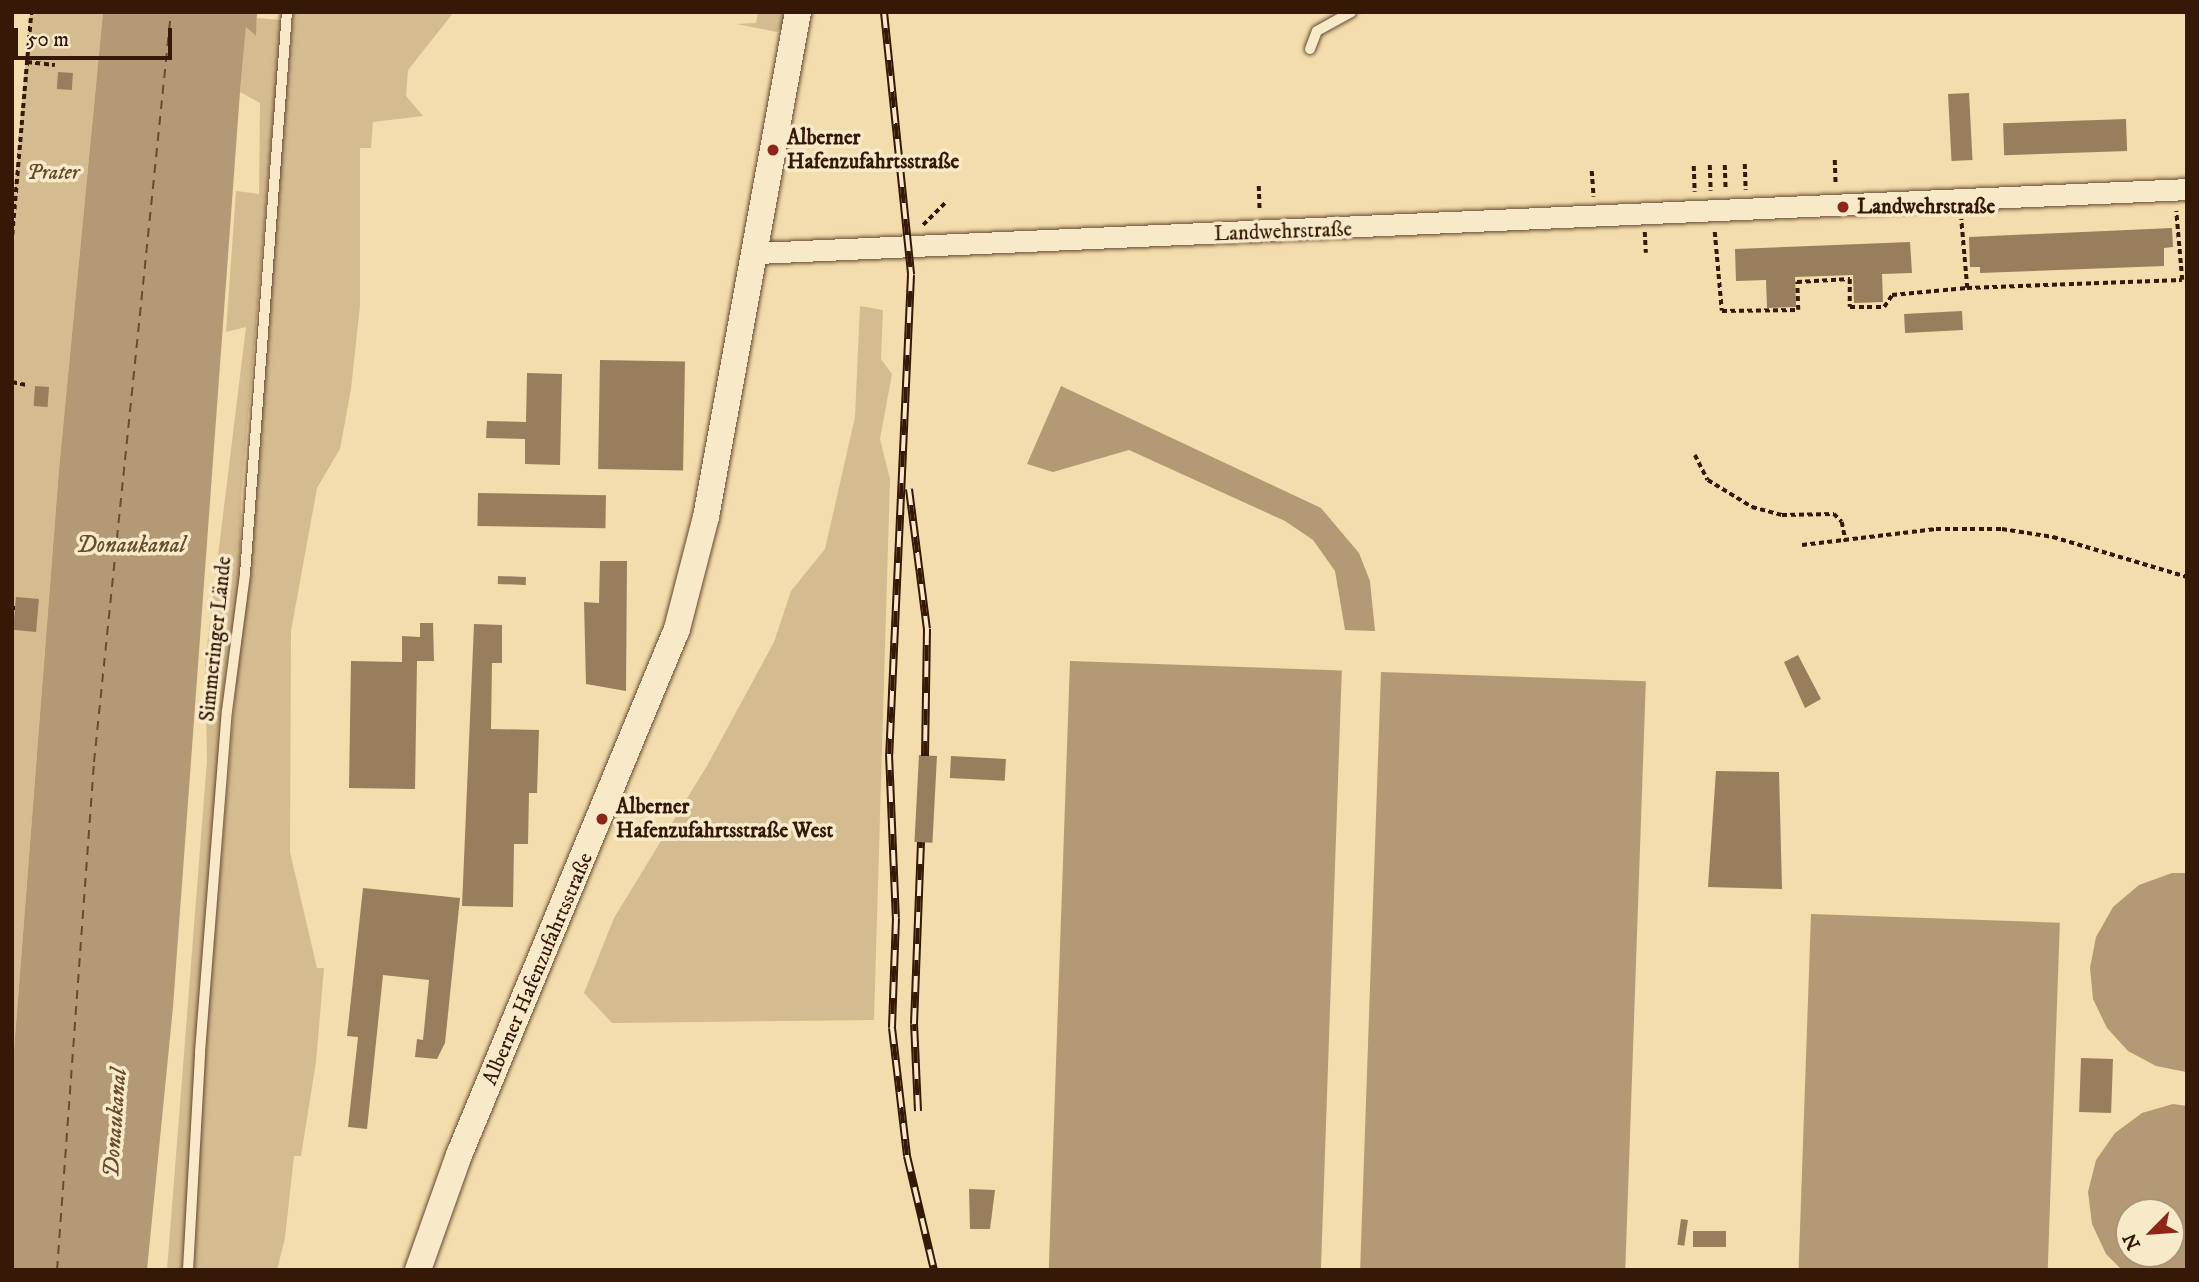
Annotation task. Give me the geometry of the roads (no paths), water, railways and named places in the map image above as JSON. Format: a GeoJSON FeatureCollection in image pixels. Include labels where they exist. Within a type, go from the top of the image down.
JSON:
{"type":"FeatureCollection","features":[{"type":"Feature","properties":{"kind":"street","name":"Alberner Hafenzufahrtsstraße"},"geometry":{"type":"LineString","coordinates":[[418,1270],[459,1155],[677,629],[706,517],[757,253],[798,12]]}},
{"type":"Feature","properties":{"kind":"street","name":"Landwehrstraße"},"geometry":{"type":"LineString","coordinates":[[757,253],[2187,189]]}},
{"type":"Feature","properties":{"kind":"lane","name":"Simmeringer Lände"},"geometry":{"type":"LineString","coordinates":[[188,1270],[200,1052],[227,711],[244,575],[287,12]]}},
{"type":"Feature","properties":{"kind":"lane"},"geometry":{"type":"LineString","coordinates":[[1310,49],[1317,31],[1351,12]]}},
{"type":"Feature","properties":{"kind":"water","name":"Donaukanal"},"geometry":{"type":"Polygon","coordinates":[[[103,12],[257,12],[256,36],[246,27],[173,1007],[147,1270],[12,1270],[12,1076],[59,469],[103,12]]]}},
{"type":"Feature","properties":{"kind":"water"},"geometry":{"type":"Polygon","coordinates":[[[1061,386],[1321,508],[1359,553],[1370,581],[1375,631],[1345,630],[1335,571],[1313,540],[1285,521],[1129,450],[1053,472],[1027,464],[1061,386]]]}},
{"type":"Feature","properties":{"kind":"water"},"geometry":{"type":"Polygon","coordinates":[[[1070,661],[1342,670],[1321,1270],[1049,1270],[1070,661]]]}},
{"type":"Feature","properties":{"kind":"water"},"geometry":{"type":"Polygon","coordinates":[[[1381,672],[1646,681],[1625,1270],[1360,1270],[1381,672]]]}},
{"type":"Feature","properties":{"kind":"water"},"geometry":{"type":"Polygon","coordinates":[[[2172,873],[2187,873],[2186,1072],[2156,1066],[2128,1051],[2107,1028],[2093,999],[2090,968],[2096,937],[2113,907],[2139,885],[2172,873]]]}},
{"type":"Feature","properties":{"kind":"water"},"geometry":{"type":"Polygon","coordinates":[[[1811,914],[2060,923],[2048,1270],[1799,1270],[1811,914]]]}},
{"type":"Feature","properties":{"kind":"water"},"geometry":{"type":"Polygon","coordinates":[[[2173,1104],[2187,1106],[2187,1270],[2120,1268],[2185,1268],[2185,1198],[2115,1198],[2115,1263],[2106,1254],[2092,1224],[2088,1192],[2096,1160],[2115,1133],[2142,1113],[2173,1104]]]}},
{"type":"Feature","properties":{"kind":"railway"},"geometry":{"type":"LineString","coordinates":[[884,12],[911,275],[889,754],[896,918],[892,1028],[907,1156],[934,1270]]}},
{"type":"Feature","properties":{"kind":"railway"},"geometry":{"type":"LineString","coordinates":[[909,489],[927,629],[925,756]]}},
{"type":"Feature","properties":{"kind":"railway"},"geometry":{"type":"LineString","coordinates":[[918,1111],[914,1024],[921,842]]}},
{"type":"Feature","properties":{"kind":"place","name":"Alberner Hafenzufahrtsstraße"},"geometry":{"type":"Point","coordinates":[773,150]}},
{"type":"Feature","properties":{"kind":"place","name":"Landwehrstraße"},"geometry":{"type":"Point","coordinates":[1843,207]}},
{"type":"Feature","properties":{"kind":"place","name":"Alberner Hafenzufahrtsstraße West"},"geometry":{"type":"Point","coordinates":[602,819]}},
{"type":"Feature","properties":{"kind":"park label","name":"Prater"},"geometry":{"type":"Point","coordinates":[53,173]}}]}
